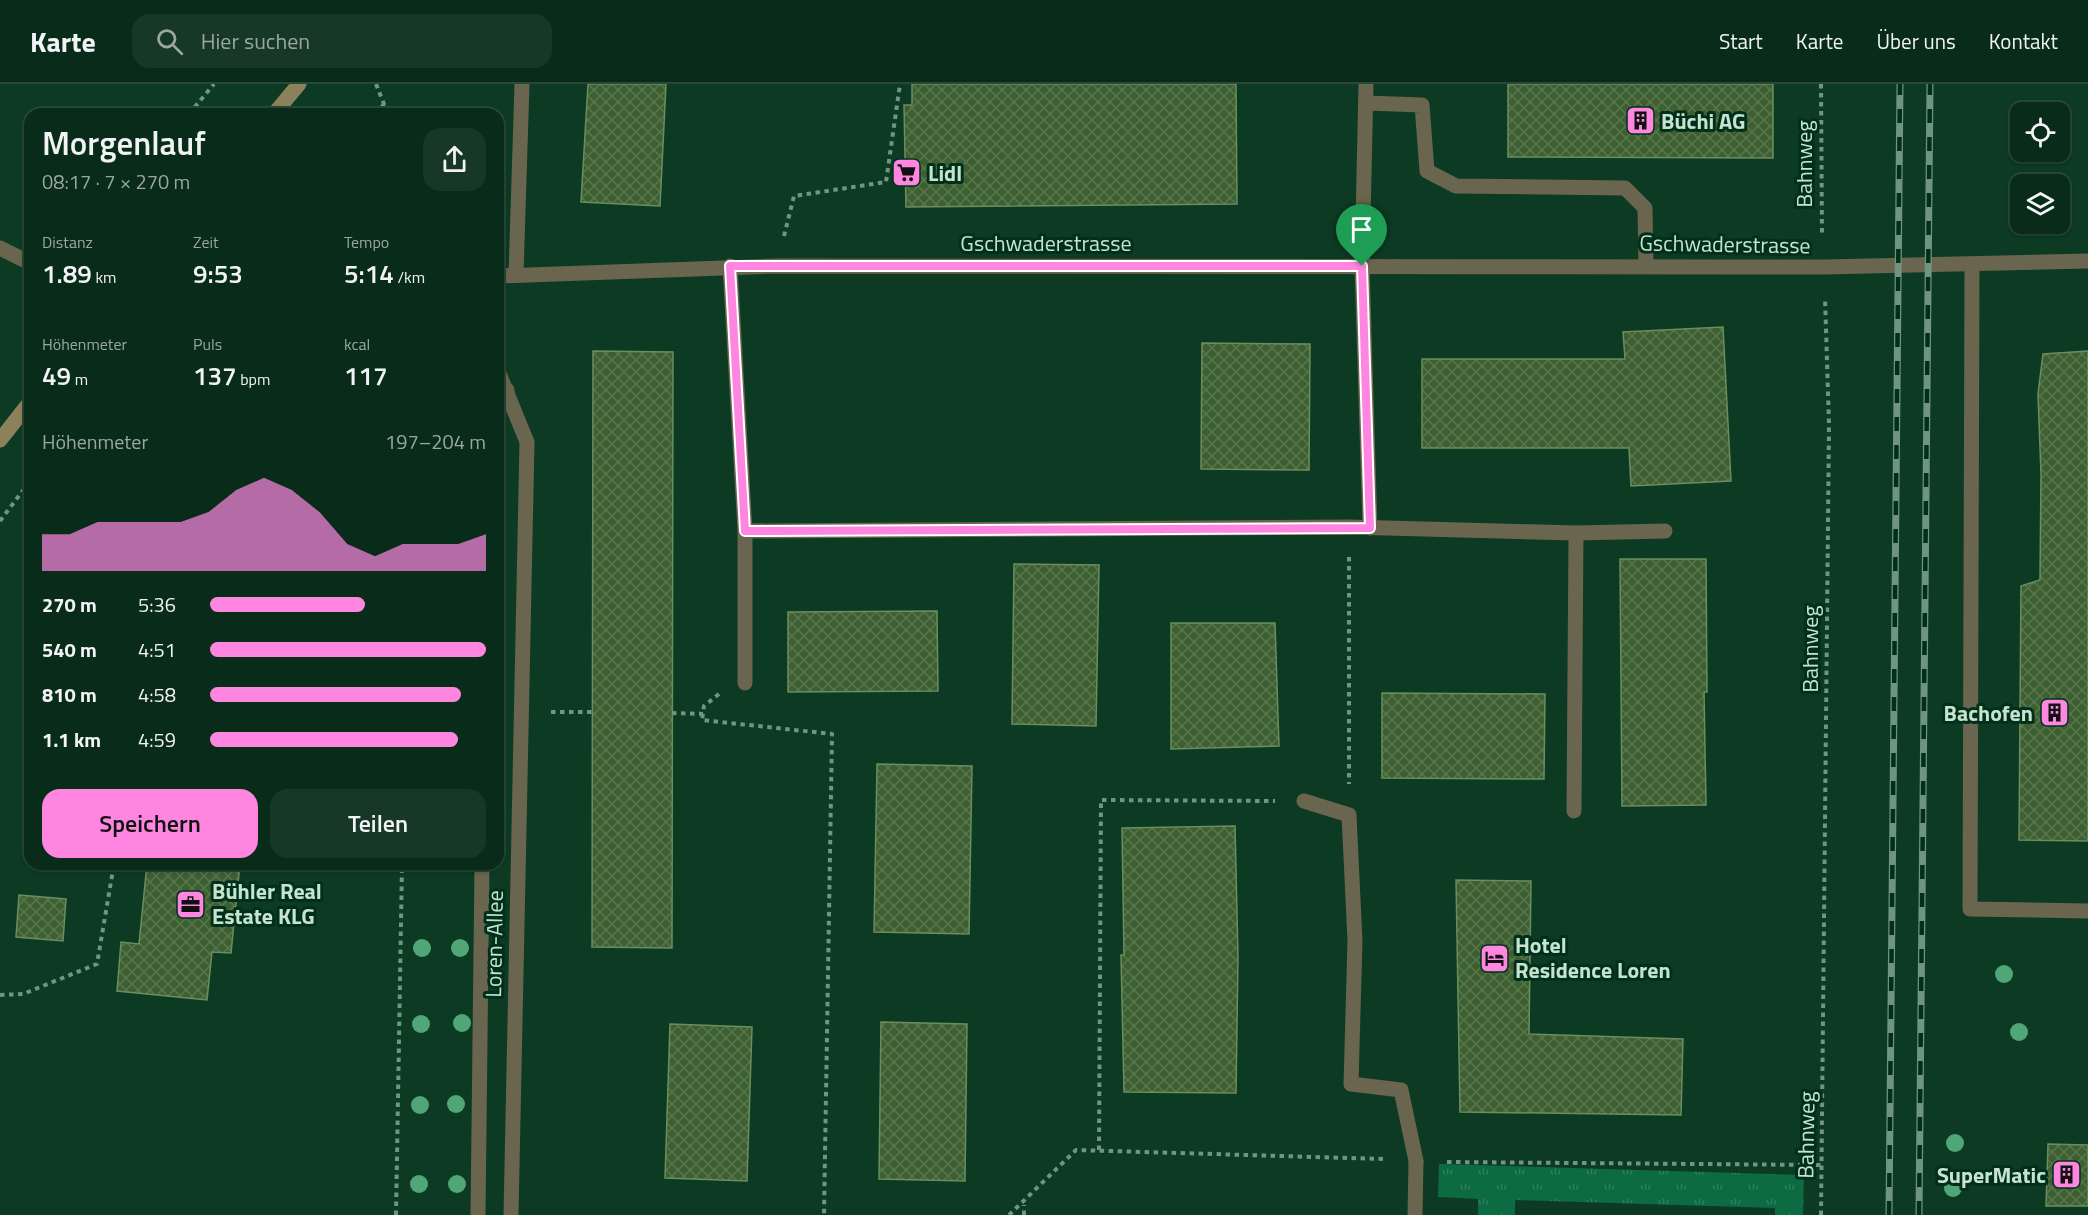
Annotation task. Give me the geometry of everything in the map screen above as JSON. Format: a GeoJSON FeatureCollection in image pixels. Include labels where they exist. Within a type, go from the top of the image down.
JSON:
{"type":"FeatureCollection","features":[{"type":"Feature","properties":{"kind":"main road"},"geometry":{"type":"LineString","coordinates":[[279,108],[299,84]]}},
{"type":"Feature","properties":{"kind":"main road"},"geometry":{"type":"LineString","coordinates":[[0,440],[24,410]]}},
{"type":"Feature","properties":{"kind":"street"},"geometry":{"type":"LineString","coordinates":[[516,275],[522,84]]}},
{"type":"Feature","properties":{"kind":"street"},"geometry":{"type":"LineString","coordinates":[[1366,84],[1362,266],[1370,528]]}},
{"type":"Feature","properties":{"kind":"street"},"geometry":{"type":"LineString","coordinates":[[1366,103],[1422,105],[1427,171],[1456,186],[1625,188],[1645,208],[1646,265]]}},
{"type":"Feature","properties":{"kind":"street"},"geometry":{"type":"LineString","coordinates":[[0,248],[24,260]]}},
{"type":"Feature","properties":{"kind":"street","name":"Gschwaderstrasse"},"geometry":{"type":"LineString","coordinates":[[504,276],[730,266],[1646,265],[1824,267],[2088,261]]}},
{"type":"Feature","properties":{"kind":"street"},"geometry":{"type":"LineString","coordinates":[[1972,264],[1970,909],[2088,911]]}},
{"type":"Feature","properties":{"kind":"street"},"geometry":{"type":"LineString","coordinates":[[730,266],[745,531],[745,683]]}},
{"type":"Feature","properties":{"kind":"street","name":"Loren-Allee"},"geometry":{"type":"LineString","coordinates":[[504,384],[527,442],[510,1215]]}},
{"type":"Feature","properties":{"kind":"street"},"geometry":{"type":"LineString","coordinates":[[504,397],[507,390]]}},
{"type":"Feature","properties":{"kind":"street"},"geometry":{"type":"LineString","coordinates":[[745,531],[1349,527],[1576,533],[1665,531]]}},
{"type":"Feature","properties":{"kind":"street"},"geometry":{"type":"LineString","coordinates":[[1574,811],[1576,533]]}},
{"type":"Feature","properties":{"kind":"street"},"geometry":{"type":"LineString","coordinates":[[1304,801],[1349,815],[1355,941],[1351,1084],[1401,1090],[1416,1161],[1415,1215]]}},
{"type":"Feature","properties":{"kind":"street","name":"Loren-Allee"},"geometry":{"type":"LineString","coordinates":[[478,1215],[482,870]]}},
{"type":"Feature","properties":{"kind":"path"},"geometry":{"type":"LineString","coordinates":[[194,108],[214,84]]}},
{"type":"Feature","properties":{"kind":"path"},"geometry":{"type":"LineString","coordinates":[[376,84],[386,108]]}},
{"type":"Feature","properties":{"kind":"path"},"geometry":{"type":"LineString","coordinates":[[776,266],[794,196],[886,182],[900,84]]}},
{"type":"Feature","properties":{"kind":"path","name":"Bahnweg"},"geometry":{"type":"LineString","coordinates":[[1821,84],[1820,202],[1828,436],[1821,1215]]}},
{"type":"Feature","properties":{"kind":"path"},"geometry":{"type":"LineString","coordinates":[[381,108],[384,104]]}},
{"type":"Feature","properties":{"kind":"path"},"geometry":{"type":"LineString","coordinates":[[0,521],[24,489]]}},
{"type":"Feature","properties":{"kind":"path"},"geometry":{"type":"LineString","coordinates":[[1349,527],[1349,815]]}},
{"type":"Feature","properties":{"kind":"path"},"geometry":{"type":"LineString","coordinates":[[745,683],[726,687],[704,706],[702,720],[832,734],[824,1215]]}},
{"type":"Feature","properties":{"kind":"path"},"geometry":{"type":"LineString","coordinates":[[521,712],[592,712]]}},
{"type":"Feature","properties":{"kind":"path"},"geometry":{"type":"LineString","coordinates":[[672,713],[703,714]]}},
{"type":"Feature","properties":{"kind":"path"},"geometry":{"type":"LineString","coordinates":[[1099,1150],[1101,800],[1304,801]]}},
{"type":"Feature","properties":{"kind":"path"},"geometry":{"type":"LineString","coordinates":[[0,995],[23,994],[97,964],[113,870]]}},
{"type":"Feature","properties":{"kind":"path"},"geometry":{"type":"LineString","coordinates":[[396,1215],[402,870]]}},
{"type":"Feature","properties":{"kind":"path"},"geometry":{"type":"LineString","coordinates":[[1009,1215],[1024,1204],[1024,1215]]}},
{"type":"Feature","properties":{"kind":"green space"},"geometry":{"type":"Polygon","coordinates":[[[1439,1164],[1804,1175],[1803,1215],[1775,1215],[1775,1208],[1515,1200],[1515,1215],[1478,1215],[1478,1199],[1438,1197],[1439,1164]]]}},
{"type":"Feature","properties":{"kind":"building"},"geometry":{"type":"Polygon","coordinates":[[[588,84],[666,84],[660,206],[581,202],[588,84]]]}},
{"type":"Feature","properties":{"kind":"building"},"geometry":{"type":"Polygon","coordinates":[[[912,84],[1236,84],[1237,204],[906,207],[904,105],[912,105],[912,84]]]}},
{"type":"Feature","properties":{"kind":"building","name":"Büchi AG"},"geometry":{"type":"Polygon","coordinates":[[[1508,84],[1773,84],[1773,158],[1508,157],[1508,84]]]}},
{"type":"Feature","properties":{"kind":"building"},"geometry":{"type":"Polygon","coordinates":[[[1723,327],[1731,481],[1631,486],[1629,448],[1422,448],[1422,359],[1625,359],[1623,332],[1723,327]]]}},
{"type":"Feature","properties":{"kind":"building"},"geometry":{"type":"Polygon","coordinates":[[[1202,343],[1310,344],[1309,470],[1201,469],[1202,343]]]}},
{"type":"Feature","properties":{"kind":"building"},"geometry":{"type":"Polygon","coordinates":[[[593,351],[673,352],[672,948],[592,947],[593,351]]]}},
{"type":"Feature","properties":{"kind":"building","name":"Bachofen"},"geometry":{"type":"Polygon","coordinates":[[[2088,351],[2088,841],[2019,840],[2021,586],[2040,580],[2041,474],[2038,394],[2043,354],[2088,351]]]}},
{"type":"Feature","properties":{"kind":"building"},"geometry":{"type":"Polygon","coordinates":[[[1620,559],[1706,559],[1707,692],[1704,692],[1706,805],[1622,806],[1620,559]]]}},
{"type":"Feature","properties":{"kind":"building"},"geometry":{"type":"Polygon","coordinates":[[[1014,564],[1099,565],[1096,726],[1012,724],[1014,564]]]}},
{"type":"Feature","properties":{"kind":"building"},"geometry":{"type":"Polygon","coordinates":[[[937,611],[938,691],[788,692],[788,612],[937,611]]]}},
{"type":"Feature","properties":{"kind":"building"},"geometry":{"type":"Polygon","coordinates":[[[1171,623],[1275,623],[1279,746],[1171,749],[1171,623]]]}},
{"type":"Feature","properties":{"kind":"building"},"geometry":{"type":"Polygon","coordinates":[[[1382,693],[1545,694],[1544,779],[1382,778],[1382,693]]]}},
{"type":"Feature","properties":{"kind":"building"},"geometry":{"type":"Polygon","coordinates":[[[877,764],[972,766],[969,934],[874,932],[877,764]]]}},
{"type":"Feature","properties":{"kind":"building"},"geometry":{"type":"Polygon","coordinates":[[[1235,826],[1238,957],[1236,1093],[1124,1092],[1121,955],[1124,955],[1122,828],[1235,826]]]}},
{"type":"Feature","properties":{"kind":"building"},"geometry":{"type":"Polygon","coordinates":[[[146,870],[239,870],[231,953],[212,952],[207,1000],[117,991],[121,942],[139,944],[146,870]]]}},
{"type":"Feature","properties":{"kind":"building","name":"Hotel Residence Loren"},"geometry":{"type":"Polygon","coordinates":[[[1456,880],[1531,881],[1529,1034],[1683,1039],[1681,1115],[1460,1112],[1456,880]]]}},
{"type":"Feature","properties":{"kind":"building"},"geometry":{"type":"Polygon","coordinates":[[[19,895],[66,899],[63,941],[16,937],[19,895]]]}},
{"type":"Feature","properties":{"kind":"building"},"geometry":{"type":"Polygon","coordinates":[[[881,1022],[967,1024],[965,1181],[879,1179],[881,1022]]]}},
{"type":"Feature","properties":{"kind":"building"},"geometry":{"type":"Polygon","coordinates":[[[670,1024],[752,1027],[747,1181],[665,1178],[670,1024]]]}},
{"type":"Feature","properties":{"kind":"building","name":"SuperMatic"},"geometry":{"type":"Polygon","coordinates":[[[2048,1144],[2088,1145],[2088,1206],[2046,1206],[2048,1144]]]}},
{"type":"Feature","properties":{"kind":"railway"},"geometry":{"type":"LineString","coordinates":[[1889,1215],[1900,84]]}},
{"type":"Feature","properties":{"kind":"railway"},"geometry":{"type":"LineString","coordinates":[[1919,1215],[1930,84]]}},
{"type":"Feature","properties":{"kind":"place","name":"Büchi AG"},"geometry":{"type":"Point","coordinates":[1640,121]}},
{"type":"Feature","properties":{"kind":"place","name":"Lidl"},"geometry":{"type":"Point","coordinates":[907,173]}},
{"type":"Feature","properties":{"kind":"place","name":"Bachofen"},"geometry":{"type":"Point","coordinates":[2054,713]}},
{"type":"Feature","properties":{"kind":"place","name":"Bühler Real Estate KLG"},"geometry":{"type":"Point","coordinates":[191,904]}},
{"type":"Feature","properties":{"kind":"place","name":"Hotel Residence Loren"},"geometry":{"type":"Point","coordinates":[1494,958]}},
{"type":"Feature","properties":{"kind":"place","name":"SuperMatic"},"geometry":{"type":"Point","coordinates":[2067,1175]}},
{"type":"Feature","properties":{"kind":"route"},"geometry":{"type":"LineString","coordinates":[[730,266],[1362,266],[1370,528],[745,531],[730,266]]}}]}
